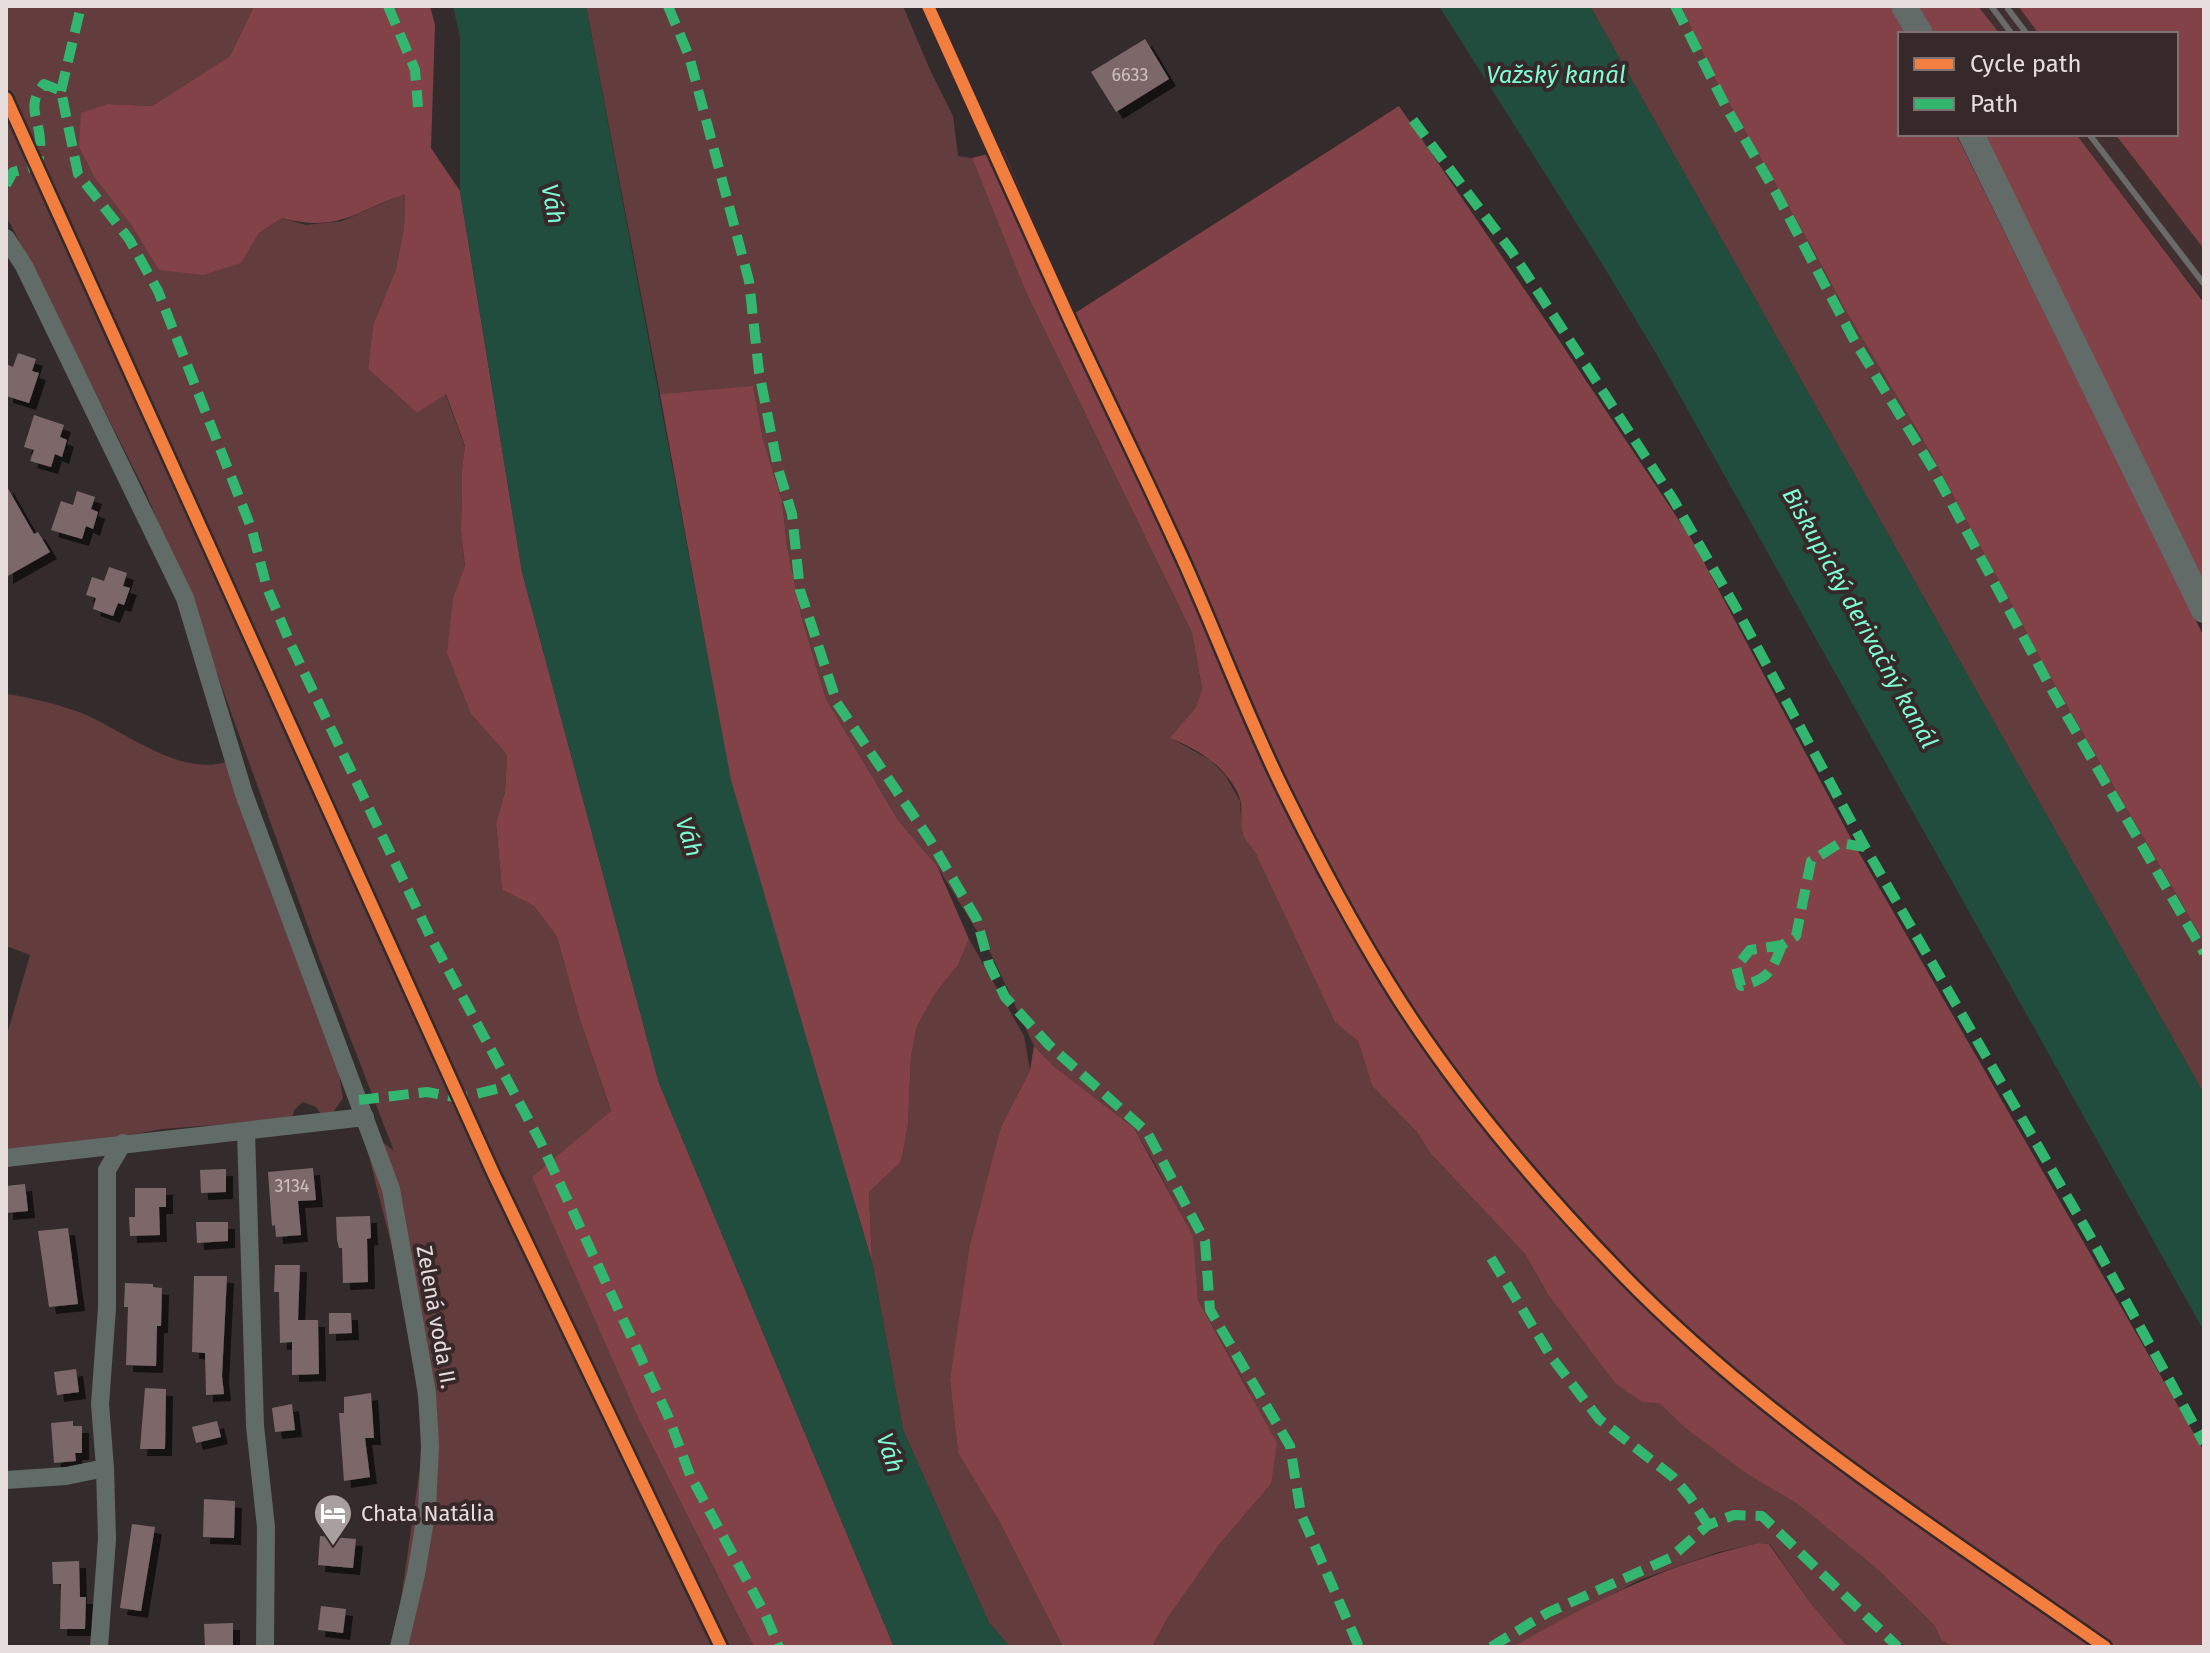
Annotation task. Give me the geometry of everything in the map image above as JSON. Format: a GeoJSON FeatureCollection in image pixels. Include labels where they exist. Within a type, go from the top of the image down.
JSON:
{"type":"FeatureCollection","features":[{"type":"Feature","properties":{"kind":"main road"},"geometry":{"type":"LineString","coordinates":[[1904,6],[1919,32]]}},
{"type":"Feature","properties":{"kind":"main road"},"geometry":{"type":"LineString","coordinates":[[1972,136],[2204,610]]}},
{"type":"Feature","properties":{"kind":"street","name":"Zelená voda II."},"geometry":{"type":"LineString","coordinates":[[6,238],[31,280],[185,598],[244,794],[391,1189],[427,1393],[430,1446],[427,1509],[399,1647]]}},
{"type":"Feature","properties":{"kind":"street"},"geometry":{"type":"LineString","coordinates":[[6,1158],[365,1117]]}},
{"type":"Feature","properties":{"kind":"street"},"geometry":{"type":"LineString","coordinates":[[246,1132],[255,1426],[266,1527],[265,1647]]}},
{"type":"Feature","properties":{"kind":"street"},"geometry":{"type":"LineString","coordinates":[[99,1647],[107,1539],[100,1404],[107,1308],[107,1170],[123,1143]]}},
{"type":"Feature","properties":{"kind":"street"},"geometry":{"type":"LineString","coordinates":[[86,1148],[107,1170]]}},
{"type":"Feature","properties":{"kind":"street"},"geometry":{"type":"LineString","coordinates":[[6,1480],[66,1476],[105,1468]]}},
{"type":"Feature","properties":{"kind":"lane"},"geometry":{"type":"LineString","coordinates":[[928,6],[1069,318],[1184,562],[1281,785],[1389,985],[1438,1055],[1533,1178],[1624,1276],[1699,1350],[1765,1405],[1837,1458],[2105,1647]]}},
{"type":"Feature","properties":{"kind":"shaded area"},"geometry":{"type":"Polygon","coordinates":[[[6,6],[254,6],[230,56],[152,106],[108,104],[130,223],[160,270],[240,263],[259,233],[282,218],[306,225],[342,221],[405,193],[404,228],[396,269],[373,325],[368,369],[417,413],[445,393],[465,447],[461,532],[465,567],[453,598],[471,714],[507,755],[505,792],[496,823],[502,890],[534,906],[557,937],[579,1017],[611,1112],[641,1424],[754,1647],[390,1647],[400,1606],[424,1440],[402,1287],[361,1125],[394,1151],[320,960],[209,651],[147,495],[6,219],[6,6]]]}},
{"type":"Feature","properties":{"kind":"shaded area"},"geometry":{"type":"Polygon","coordinates":[[[254,6],[430,6],[435,25],[431,148],[460,191],[522,572],[659,1083],[894,1647],[754,1647],[641,1424],[532,1177],[611,1111],[579,1017],[557,937],[534,906],[502,890],[496,823],[505,792],[507,755],[471,714],[447,653],[453,598],[465,566],[461,532],[465,446],[446,394],[417,413],[368,369],[373,325],[396,269],[404,228],[405,194],[333,221],[318,223],[282,218],[259,233],[241,263],[204,275],[159,270],[130,223],[95,178],[79,147],[81,113],[108,104],[152,106],[230,56],[254,6]]]}},
{"type":"Feature","properties":{"kind":"shaded area"},"geometry":{"type":"Polygon","coordinates":[[[586,6],[903,6],[953,116],[958,156],[972,158],[1025,290],[1192,633],[1202,689],[1196,707],[1171,738],[1210,760],[1225,775],[1240,801],[1242,833],[1255,852],[1335,1021],[1358,1041],[1372,1086],[1525,1254],[1547,1293],[1642,1402],[1660,1404],[1685,1428],[1747,1474],[1799,1505],[1877,1569],[1935,1626],[1941,1640],[1952,1647],[1848,1647],[1809,1601],[1770,1544],[1758,1543],[1719,1552],[1639,1580],[1513,1647],[1152,1647],[1167,1619],[1218,1546],[1271,1484],[1249,1391],[1198,1300],[1192,1236],[1134,1128],[1056,1068],[1034,1046],[991,954],[937,866],[898,820],[826,699],[802,619],[787,546],[782,501],[763,439],[753,387],[660,394],[586,6]]]}},
{"type":"Feature","properties":{"kind":"shaded area"},"geometry":{"type":"Polygon","coordinates":[[[1590,6],[1681,6],[1715,79],[1843,306],[1926,445],[2052,680],[2204,942],[2204,1094],[1590,6]]]}},
{"type":"Feature","properties":{"kind":"shaded area"},"geometry":{"type":"Polygon","coordinates":[[[1681,6],[1890,6],[1904,32],[1898,32],[1898,136],[1957,136],[2204,637],[2204,942],[2052,680],[1926,445],[1843,306],[1715,79],[1681,6]]]}},
{"type":"Feature","properties":{"kind":"shaded area"},"geometry":{"type":"Polygon","coordinates":[[[1918,6],[1978,6],[1998,32],[1932,32],[1918,6]]]}},
{"type":"Feature","properties":{"kind":"shaded area"},"geometry":{"type":"Polygon","coordinates":[[[1978,6],[2018,6],[2038,32],[1998,32],[1978,6]]]}},
{"type":"Feature","properties":{"kind":"shaded area"},"geometry":{"type":"Polygon","coordinates":[[[2018,6],[2204,6],[2204,249],[2117,136],[2178,136],[2178,32],[2038,32],[2018,6]]]}},
{"type":"Feature","properties":{"kind":"shaded area"},"geometry":{"type":"Polygon","coordinates":[[[1399,106],[1692,540],[1854,844],[2204,1451],[2204,1647],[1952,1647],[1941,1640],[1935,1626],[1877,1569],[1799,1505],[1747,1474],[1685,1428],[1660,1404],[1642,1402],[1615,1383],[1547,1293],[1525,1254],[1372,1086],[1358,1041],[1335,1022],[1255,852],[1244,836],[1241,803],[1235,788],[1212,761],[1170,738],[1196,707],[1202,689],[1192,633],[1025,290],[972,158],[1003,150],[1075,313],[1399,106]]]}},
{"type":"Feature","properties":{"kind":"shaded area"},"geometry":{"type":"Polygon","coordinates":[[[1985,136],[2078,136],[2204,303],[2204,581],[1985,136]]]}},
{"type":"Feature","properties":{"kind":"shaded area"},"geometry":{"type":"Polygon","coordinates":[[[2078,136],[2117,136],[2204,249],[2204,301],[2078,136]]]}},
{"type":"Feature","properties":{"kind":"shaded area"},"geometry":{"type":"Polygon","coordinates":[[[753,386],[763,439],[782,501],[787,546],[802,619],[826,699],[898,820],[937,866],[969,939],[958,965],[935,994],[917,1026],[911,1057],[908,1125],[901,1162],[869,1192],[872,1262],[730,780],[660,394],[753,386]]]}},
{"type":"Feature","properties":{"kind":"shaded area"},"geometry":{"type":"Polygon","coordinates":[[[6,694],[79,712],[171,758],[210,765],[229,761],[336,1057],[343,1098],[332,1114],[320,1113],[316,1107],[303,1102],[294,1110],[292,1119],[162,1129],[91,1142],[6,1151],[6,1038],[30,955],[6,946],[6,694]]]}},
{"type":"Feature","properties":{"kind":"shaded area"},"geometry":{"type":"Polygon","coordinates":[[[969,939],[1024,1036],[1030,1070],[1001,1127],[950,1380],[958,1453],[999,1521],[1063,1647],[1010,1647],[989,1623],[903,1430],[872,1262],[869,1192],[901,1162],[908,1125],[911,1057],[917,1026],[935,994],[958,965],[969,939]]]}},
{"type":"Feature","properties":{"kind":"shaded area"},"geometry":{"type":"Polygon","coordinates":[[[1034,1046],[1056,1068],[1134,1128],[1193,1236],[1198,1300],[1277,1443],[1271,1484],[1218,1546],[1167,1619],[1152,1647],[1063,1647],[999,1521],[958,1453],[950,1380],[970,1245],[1001,1127],[1030,1070],[1034,1046]]]}},
{"type":"Feature","properties":{"kind":"shaded area"},"geometry":{"type":"Polygon","coordinates":[[[1758,1543],[1769,1544],[1809,1601],[1848,1647],[1513,1647],[1631,1586],[1693,1562],[1758,1543]]]}},
{"type":"Feature","properties":{"kind":"water","name":"Váh"},"geometry":{"type":"Polygon","coordinates":[[[453,6],[586,6],[731,780],[872,1262],[903,1430],[989,1623],[1010,1647],[894,1647],[659,1083],[522,572],[460,191],[460,37],[453,6]]]}},
{"type":"Feature","properties":{"kind":"water","name":"Važský kanál"},"geometry":{"type":"Polygon","coordinates":[[[1439,6],[1590,6],[2204,1094],[2204,1331],[1657,355],[1439,6]]]}},
{"type":"Feature","properties":{"kind":"building"},"geometry":{"type":"Polygon","coordinates":[[[1145,39],[1169,79],[1116,112],[1091,72],[1145,39]]]}},
{"type":"Feature","properties":{"kind":"building"},"geometry":{"type":"Polygon","coordinates":[[[18,353],[36,359],[32,371],[39,373],[29,403],[6,396],[6,364],[13,367],[18,353]]]}},
{"type":"Feature","properties":{"kind":"building"},"geometry":{"type":"Polygon","coordinates":[[[34,415],[64,425],[60,437],[67,440],[62,457],[55,454],[51,467],[30,461],[34,450],[24,447],[34,415]]]}},
{"type":"Feature","properties":{"kind":"building"},"geometry":{"type":"Polygon","coordinates":[[[6,485],[34,534],[38,532],[50,552],[6,577],[6,485]]]}},
{"type":"Feature","properties":{"kind":"building"},"geometry":{"type":"Polygon","coordinates":[[[77,491],[95,497],[91,509],[98,512],[93,529],[86,526],[82,539],[51,530],[61,501],[73,505],[77,491]]]}},
{"type":"Feature","properties":{"kind":"building"},"geometry":{"type":"Polygon","coordinates":[[[109,567],[127,573],[123,586],[130,588],[124,605],[118,603],[113,616],[93,609],[96,598],[86,595],[92,577],[104,581],[109,567]]]}},
{"type":"Feature","properties":{"kind":"building"},"geometry":{"type":"Polygon","coordinates":[[[313,1168],[316,1200],[298,1201],[301,1235],[276,1237],[275,1225],[272,1226],[268,1172],[313,1168]]]}},
{"type":"Feature","properties":{"kind":"building"},"geometry":{"type":"Polygon","coordinates":[[[226,1169],[226,1192],[201,1193],[200,1170],[226,1169]]]}},
{"type":"Feature","properties":{"kind":"building"},"geometry":{"type":"Polygon","coordinates":[[[25,1184],[28,1211],[6,1213],[6,1186],[25,1184]]]}},
{"type":"Feature","properties":{"kind":"building"},"geometry":{"type":"Polygon","coordinates":[[[135,1188],[166,1188],[166,1207],[159,1207],[160,1235],[130,1236],[129,1217],[135,1217],[135,1188]]]}},
{"type":"Feature","properties":{"kind":"building"},"geometry":{"type":"Polygon","coordinates":[[[370,1216],[368,1282],[343,1283],[342,1248],[339,1248],[337,1240],[336,1217],[370,1216]]]}},
{"type":"Feature","properties":{"kind":"building"},"geometry":{"type":"Polygon","coordinates":[[[196,1222],[228,1222],[228,1241],[197,1243],[196,1222]]]}},
{"type":"Feature","properties":{"kind":"building"},"geometry":{"type":"Polygon","coordinates":[[[68,1228],[78,1304],[49,1307],[38,1231],[68,1228]]]}},
{"type":"Feature","properties":{"kind":"building"},"geometry":{"type":"Polygon","coordinates":[[[275,1265],[300,1265],[298,1320],[318,1320],[319,1374],[292,1375],[292,1342],[280,1343],[279,1292],[274,1292],[275,1265]]]}},
{"type":"Feature","properties":{"kind":"building"},"geometry":{"type":"Polygon","coordinates":[[[194,1276],[227,1276],[222,1376],[224,1394],[206,1395],[205,1353],[192,1352],[194,1276]]]}},
{"type":"Feature","properties":{"kind":"building"},"geometry":{"type":"Polygon","coordinates":[[[125,1283],[153,1284],[153,1287],[162,1288],[156,1366],[126,1365],[128,1307],[124,1307],[125,1283]]]}},
{"type":"Feature","properties":{"kind":"building"},"geometry":{"type":"Polygon","coordinates":[[[329,1313],[351,1313],[352,1333],[329,1334],[329,1313]]]}},
{"type":"Feature","properties":{"kind":"building"},"geometry":{"type":"Polygon","coordinates":[[[76,1369],[79,1392],[57,1395],[54,1372],[76,1369]]]}},
{"type":"Feature","properties":{"kind":"building"},"geometry":{"type":"Polygon","coordinates":[[[145,1388],[166,1389],[165,1449],[140,1449],[145,1388]]]}},
{"type":"Feature","properties":{"kind":"building"},"geometry":{"type":"Polygon","coordinates":[[[371,1393],[374,1438],[365,1438],[370,1477],[344,1481],[339,1413],[344,1413],[344,1397],[371,1393]]]}},
{"type":"Feature","properties":{"kind":"building"},"geometry":{"type":"Polygon","coordinates":[[[292,1404],[295,1430],[275,1432],[272,1408],[292,1404]]]}},
{"type":"Feature","properties":{"kind":"building"},"geometry":{"type":"Polygon","coordinates":[[[73,1421],[73,1426],[82,1426],[82,1453],[75,1453],[76,1461],[54,1463],[51,1423],[73,1421]]]}},
{"type":"Feature","properties":{"kind":"building"},"geometry":{"type":"Polygon","coordinates":[[[217,1421],[221,1437],[196,1443],[192,1427],[217,1421]]]}},
{"type":"Feature","properties":{"kind":"building"},"geometry":{"type":"Polygon","coordinates":[[[204,1499],[235,1501],[234,1538],[203,1537],[204,1499]]]}},
{"type":"Feature","properties":{"kind":"building"},"geometry":{"type":"Polygon","coordinates":[[[132,1524],[155,1527],[141,1611],[120,1608],[132,1524]]]}},
{"type":"Feature","properties":{"kind":"building"},"geometry":{"type":"Polygon","coordinates":[[[320,1536],[356,1539],[353,1568],[318,1565],[320,1536]]]}},
{"type":"Feature","properties":{"kind":"building"},"geometry":{"type":"Polygon","coordinates":[[[79,1561],[80,1597],[86,1597],[85,1629],[60,1629],[61,1584],[53,1584],[52,1562],[79,1561]]]}},
{"type":"Feature","properties":{"kind":"building"},"geometry":{"type":"Polygon","coordinates":[[[321,1606],[346,1609],[343,1633],[318,1630],[321,1606]]]}},
{"type":"Feature","properties":{"kind":"building"},"geometry":{"type":"Polygon","coordinates":[[[233,1623],[233,1647],[205,1647],[204,1624],[233,1623]]]}},
{"type":"Feature","properties":{"kind":"railway"},"geometry":{"type":"LineString","coordinates":[[1991,6],[2010,32]]}},
{"type":"Feature","properties":{"kind":"railway"},"geometry":{"type":"LineString","coordinates":[[2008,9],[2025,32]]}},
{"type":"Feature","properties":{"kind":"railway"},"geometry":{"type":"LineString","coordinates":[[2091,136],[2204,284]]}},
{"type":"Feature","properties":{"kind":"marked path"},"geometry":{"type":"LineString","coordinates":[[61,91],[81,6]]}},
{"type":"Feature","properties":{"kind":"marked path"},"geometry":{"type":"LineString","coordinates":[[388,6],[415,70],[418,107]]}},
{"type":"Feature","properties":{"kind":"marked path"},"geometry":{"type":"LineString","coordinates":[[668,6],[689,56],[749,281],[759,372],[778,468],[792,514],[800,590],[837,703],[930,840],[977,920],[989,964],[1005,997],[1049,1045],[1147,1132],[1205,1241],[1210,1310],[1290,1446],[1301,1514],[1359,1647]]}},
{"type":"Feature","properties":{"kind":"marked path"},"geometry":{"type":"LineString","coordinates":[[1675,6],[1726,107],[1776,193],[1855,342],[1933,469],[2053,692],[2204,953]]}},
{"type":"Feature","properties":{"kind":"marked path"},"geometry":{"type":"LineString","coordinates":[[6,185],[13,172],[38,165],[40,142],[34,105],[39,92],[44,84],[61,91],[78,174],[129,239],[158,291],[252,530],[267,588],[291,645],[430,936],[541,1143],[668,1416],[690,1475],[765,1614],[779,1647]]}},
{"type":"Feature","properties":{"kind":"marked path"},"geometry":{"type":"LineString","coordinates":[[1413,120],[1512,252],[1673,499],[1736,608],[1865,847],[2090,1236],[2204,1443]]}},
{"type":"Feature","properties":{"kind":"marked path"},"geometry":{"type":"LineString","coordinates":[[1782,945],[1768,973],[1741,986],[1736,967],[1750,950],[1782,945],[1796,936],[1811,861],[1840,843],[1865,847]]}},
{"type":"Feature","properties":{"kind":"marked path"},"geometry":{"type":"LineString","coordinates":[[359,1100],[427,1092],[460,1098],[509,1086]]}},
{"type":"Feature","properties":{"kind":"marked path"},"geometry":{"type":"LineString","coordinates":[[1491,1258],[1552,1358],[1599,1419],[1673,1477],[1708,1525]]}},
{"type":"Feature","properties":{"kind":"marked path"},"geometry":{"type":"LineString","coordinates":[[1491,1647],[1547,1613],[1670,1558],[1708,1525],[1734,1515],[1762,1516],[1898,1647]]}},
{"type":"Feature","properties":{"kind":"cycle path"},"geometry":{"type":"LineString","coordinates":[[928,6],[1069,318],[1184,562],[1284,791],[1360,935],[1440,1060],[1557,1205],[1621,1273],[1733,1377],[1854,1471],[2105,1647]]}},
{"type":"Feature","properties":{"kind":"cycle path"},"geometry":{"type":"LineString","coordinates":[[6,98],[495,1177],[721,1647]]}},
{"type":"Feature","properties":{"kind":"place","name":"Chata Natália"},"geometry":{"type":"Point","coordinates":[333,1547]}},
{"type":"Feature","properties":{"kind":"water label","name":"Biskupický derivačný kanál"},"geometry":{"type":"Point","coordinates":[1860,618]}}]}
